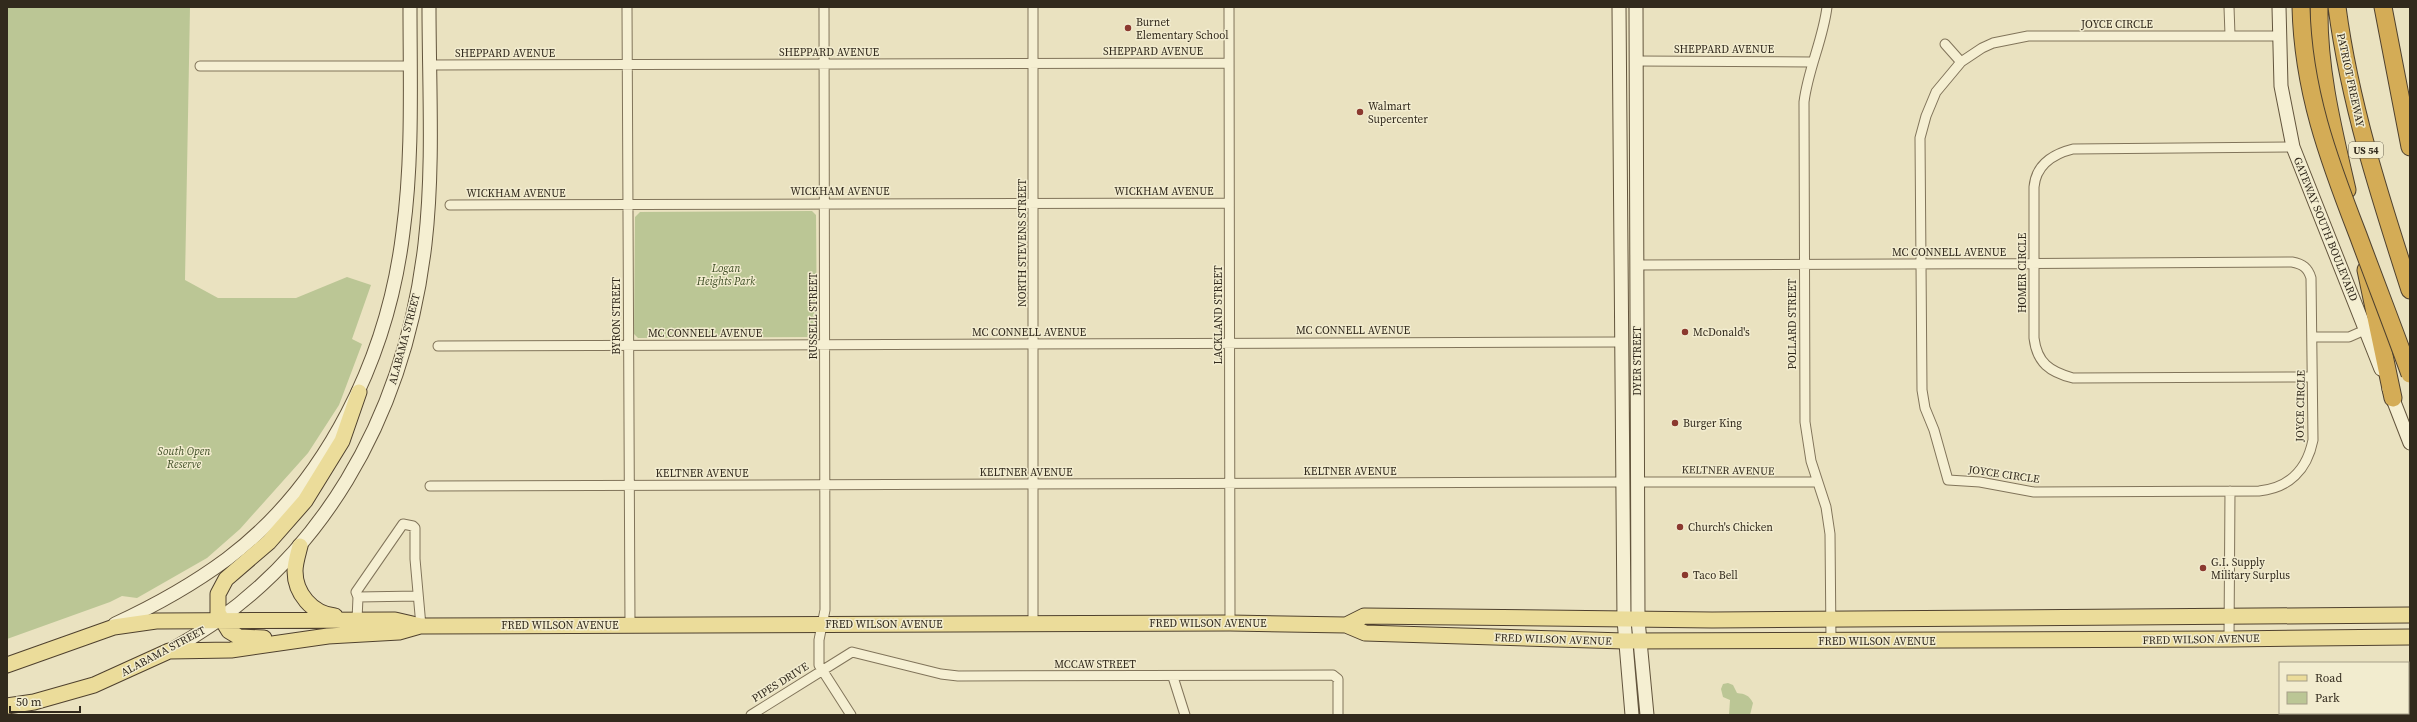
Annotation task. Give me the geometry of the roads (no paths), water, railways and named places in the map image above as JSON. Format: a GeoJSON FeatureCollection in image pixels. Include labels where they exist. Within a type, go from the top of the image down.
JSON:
{"type":"FeatureCollection","features":[{"type":"Feature","properties":{"kind":"highway"},"geometry":{"type":"LineString","coordinates":[[2301,7],[2306,69],[2319,129],[2410,374]]}},
{"type":"Feature","properties":{"kind":"highway"},"geometry":{"type":"LineString","coordinates":[[2319,7],[2320,49],[2332,125],[2357,228],[2393,398]]}},
{"type":"Feature","properties":{"kind":"highway","name":"PATRIOT FREEWAY"},"geometry":{"type":"LineString","coordinates":[[2337,7],[2342,44],[2359,124],[2410,290]]}},
{"type":"Feature","properties":{"kind":"highway"},"geometry":{"type":"LineString","coordinates":[[2382,7],[2410,148]]}},
{"type":"Feature","properties":{"kind":"highway"},"geometry":{"type":"LineString","coordinates":[[2396,76],[2410,92]]}},
{"type":"Feature","properties":{"kind":"main road"},"geometry":{"type":"LineString","coordinates":[[328,636],[239,637],[229,631],[220,619],[217,602],[226,579],[269,542],[305,501],[342,441],[381,330],[399,265],[408,192],[410,7]]}},
{"type":"Feature","properties":{"kind":"main road","name":"ALABAMA STREET"},"geometry":{"type":"LineString","coordinates":[[7,706],[34,702],[94,685],[169,651],[220,619],[253,594],[300,546],[317,524],[355,467],[376,427],[396,374],[413,312],[425,243],[428,188],[429,7]]}},
{"type":"Feature","properties":{"kind":"main road","name":"DYER STREET"},"geometry":{"type":"LineString","coordinates":[[1619,7],[1622,482],[1632,641],[1632,715]]}},
{"type":"Feature","properties":{"kind":"main road","name":"DYER STREET"},"geometry":{"type":"LineString","coordinates":[[1631,620],[1638,482],[1636,7]]}},
{"type":"Feature","properties":{"kind":"main road","name":"GATEWAY SOUTH BOULEVARD"},"geometry":{"type":"LineString","coordinates":[[2279,7],[2281,86],[2293,147],[2410,443]]}},
{"type":"Feature","properties":{"kind":"main road"},"geometry":{"type":"LineString","coordinates":[[1619,61],[1624,62],[1628,67],[1629,104],[1637,118]]}},
{"type":"Feature","properties":{"kind":"main road"},"geometry":{"type":"LineString","coordinates":[[1620,220],[1626,226],[1628,255],[1630,262],[1637,265]]}},
{"type":"Feature","properties":{"kind":"main road"},"geometry":{"type":"LineString","coordinates":[[1620,342],[1626,342],[1630,346],[1630,368],[1633,378],[1637,384]]}},
{"type":"Feature","properties":{"kind":"main road"},"geometry":{"type":"LineString","coordinates":[[7,665],[99,632],[142,611],[197,579],[227,559],[252,538],[276,514],[312,470],[359,392]]}},
{"type":"Feature","properties":{"kind":"main road"},"geometry":{"type":"LineString","coordinates":[[1622,444],[1626,452],[1629,477],[1631,481],[1638,482]]}},
{"type":"Feature","properties":{"kind":"main road"},"geometry":{"type":"LineString","coordinates":[[300,546],[295,570],[301,595],[311,607],[329,616],[357,620]]}},
{"type":"Feature","properties":{"kind":"main road"},"geometry":{"type":"LineString","coordinates":[[2341,637],[2344,615]]}},
{"type":"Feature","properties":{"kind":"main road","name":"FRED WILSON AVENUE"},"geometry":{"type":"LineString","coordinates":[[1346,625],[1364,616],[1631,620],[2410,615]]}},
{"type":"Feature","properties":{"kind":"main road","name":"FRED WILSON AVENUE"},"geometry":{"type":"LineString","coordinates":[[99,632],[114,627],[156,621],[220,619],[395,620],[421,626],[1230,623],[1346,625],[1364,634],[1632,641],[2410,637]]}},
{"type":"Feature","properties":{"kind":"main road","name":"FRED WILSON AVENUE"},"geometry":{"type":"LineString","coordinates":[[169,651],[231,650],[328,636],[399,632],[421,626]]}},
{"type":"Feature","properties":{"kind":"main road","name":"DYER STREET"},"geometry":{"type":"LineString","coordinates":[[1632,641],[1647,715]]}},
{"type":"Feature","properties":{"kind":"street","name":"BYRON STREET"},"geometry":{"type":"LineString","coordinates":[[627,7],[630,625]]}},
{"type":"Feature","properties":{"kind":"street","name":"RUSSELL STREET"},"geometry":{"type":"LineString","coordinates":[[823,670],[820,664],[819,640],[825,610],[824,7]]}},
{"type":"Feature","properties":{"kind":"street","name":"NORTH STEVENS STREET"},"geometry":{"type":"LineString","coordinates":[[1032,7],[1035,484],[1034,624]]}},
{"type":"Feature","properties":{"kind":"street","name":"LACKLAND STREET"},"geometry":{"type":"LineString","coordinates":[[1229,7],[1230,623]]}},
{"type":"Feature","properties":{"kind":"street","name":"POLLARD STREET"},"geometry":{"type":"LineString","coordinates":[[1827,7],[1822,31],[1811,62],[1804,102],[1804,265],[1805,422],[1811,461],[1826,507],[1830,534],[1831,641]]}},
{"type":"Feature","properties":{"kind":"street"},"geometry":{"type":"LineString","coordinates":[[2229,7],[2230,35]]}},
{"type":"Feature","properties":{"kind":"street","name":"JOYCE CIRCLE"},"geometry":{"type":"LineString","coordinates":[[2279,36],[2028,36],[1987,45],[1961,62],[1936,92],[1926,116],[1920,138],[1922,390],[1925,408],[1948,480],[1980,482],[2034,492],[2270,490],[2290,480],[2304,466],[2313,440],[2313,337],[2311,278],[2307,268]]}},
{"type":"Feature","properties":{"kind":"street"},"geometry":{"type":"LineString","coordinates":[[1946,44],[1961,62]]}},
{"type":"Feature","properties":{"kind":"street","name":"SHEPPARD AVENUE"},"geometry":{"type":"LineString","coordinates":[[1637,61],[1811,62]]}},
{"type":"Feature","properties":{"kind":"street","name":"SHEPPARD AVENUE"},"geometry":{"type":"LineString","coordinates":[[428,65],[1229,63]]}},
{"type":"Feature","properties":{"kind":"street"},"geometry":{"type":"LineString","coordinates":[[200,66],[410,66]]}},
{"type":"Feature","properties":{"kind":"street","name":"HOMER CIRCLE"},"geometry":{"type":"LineString","coordinates":[[2293,147],[2091,149],[2058,153],[2047,161],[2035,180],[2035,346],[2040,359],[2056,373],[2081,379],[2312,377]]}},
{"type":"Feature","properties":{"kind":"street","name":"WICKHAM AVENUE"},"geometry":{"type":"LineString","coordinates":[[450,205],[1230,203]]}},
{"type":"Feature","properties":{"kind":"street","name":"MC CONNELL AVENUE"},"geometry":{"type":"LineString","coordinates":[[1637,265],[2292,262],[2307,268]]}},
{"type":"Feature","properties":{"kind":"street"},"geometry":{"type":"LineString","coordinates":[[2313,337],[2349,337],[2365,330]]}},
{"type":"Feature","properties":{"kind":"street","name":"MC CONNELL AVENUE"},"geometry":{"type":"LineString","coordinates":[[438,346],[1620,342]]}},
{"type":"Feature","properties":{"kind":"street","name":"KELTNER AVENUE"},"geometry":{"type":"LineString","coordinates":[[430,486],[1622,482]]}},
{"type":"Feature","properties":{"kind":"street","name":"KELTNER AVENUE"},"geometry":{"type":"LineString","coordinates":[[1638,482],[1817,482]]}},
{"type":"Feature","properties":{"kind":"street"},"geometry":{"type":"LineString","coordinates":[[2229,639],[2230,491]]}},
{"type":"Feature","properties":{"kind":"street"},"geometry":{"type":"LineString","coordinates":[[357,620],[358,597],[356,592],[358,586],[403,524],[414,526],[415,528],[421,626]]}},
{"type":"Feature","properties":{"kind":"street"},"geometry":{"type":"LineString","coordinates":[[358,597],[418,596]]}},
{"type":"Feature","properties":{"kind":"street","name":"MCCAW STREET"},"geometry":{"type":"LineString","coordinates":[[823,670],[852,652],[948,676],[1173,677],[1333,675],[1338,679],[1338,715]]}},
{"type":"Feature","properties":{"kind":"street"},"geometry":{"type":"LineString","coordinates":[[823,670],[851,715]]}},
{"type":"Feature","properties":{"kind":"street","name":"PIPES DRIVE"},"geometry":{"type":"LineString","coordinates":[[751,715],[823,670]]}},
{"type":"Feature","properties":{"kind":"street"},"geometry":{"type":"LineString","coordinates":[[1173,677],[1185,715]]}},
{"type":"Feature","properties":{"kind":"place","name":"Burnet Elementary School"},"geometry":{"type":"Point","coordinates":[1128,28]}},
{"type":"Feature","properties":{"kind":"place","name":"Walmart Supercenter"},"geometry":{"type":"Point","coordinates":[1360,112]}},
{"type":"Feature","properties":{"kind":"place","name":"McDonald's"},"geometry":{"type":"Point","coordinates":[1685,332]}},
{"type":"Feature","properties":{"kind":"place","name":"Burger King"},"geometry":{"type":"Point","coordinates":[1675,423]}},
{"type":"Feature","properties":{"kind":"place","name":"Church's Chicken"},"geometry":{"type":"Point","coordinates":[1680,527]}},
{"type":"Feature","properties":{"kind":"place","name":"G.I. Supply Military Surplus"},"geometry":{"type":"Point","coordinates":[2203,568]}},
{"type":"Feature","properties":{"kind":"place","name":"Taco Bell"},"geometry":{"type":"Point","coordinates":[1685,575]}},
{"type":"Feature","properties":{"kind":"park label","name":"Logan Heights Park"},"geometry":{"type":"Point","coordinates":[726,274]}},
{"type":"Feature","properties":{"kind":"park label","name":"South Open Reserve"},"geometry":{"type":"Point","coordinates":[184,457]}}]}
